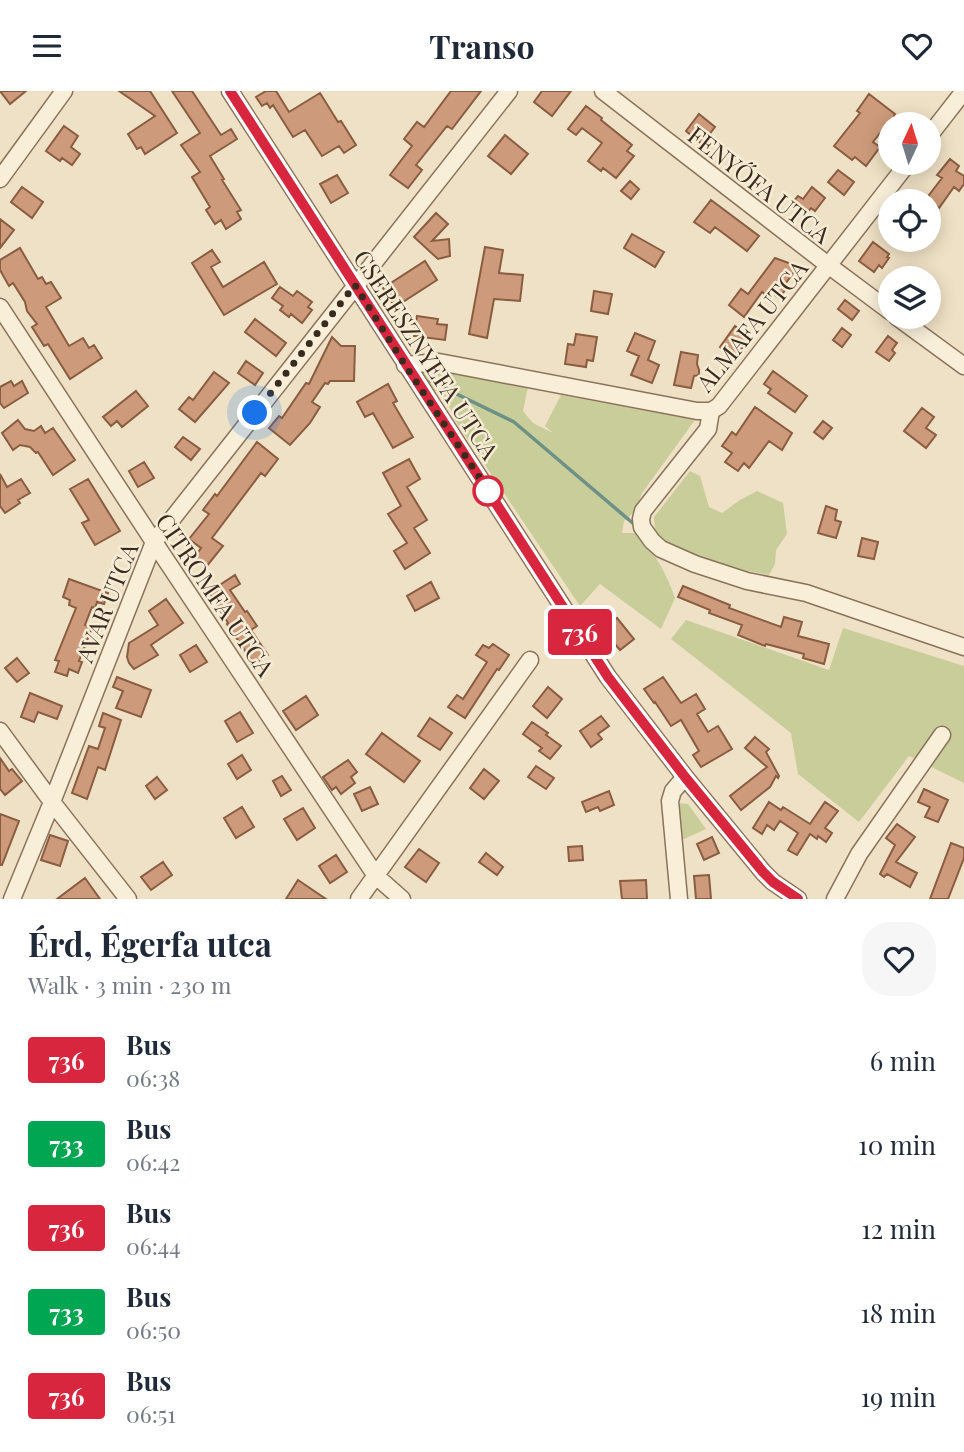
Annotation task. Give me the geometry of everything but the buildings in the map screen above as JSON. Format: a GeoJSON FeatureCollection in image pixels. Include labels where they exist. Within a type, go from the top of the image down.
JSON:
{"type":"FeatureCollection","features":[{"type":"Feature","properties":{"kind":"street"},"geometry":{"type":"LineString","coordinates":[[0,179],[63,91]]}},
{"type":"Feature","properties":{"kind":"street","name":"CSERESZNYEFA UTCA"},"geometry":{"type":"LineString","coordinates":[[230,91],[608,677],[763,872],[798,899]]}},
{"type":"Feature","properties":{"kind":"street","name":"AVAR UTCA"},"geometry":{"type":"LineString","coordinates":[[12,899],[154,542],[509,91]]}},
{"type":"Feature","properties":{"kind":"street","name":"FENYŐFA UTCA"},"geometry":{"type":"LineString","coordinates":[[603,91],[878,302]]}},
{"type":"Feature","properties":{"kind":"street"},"geometry":{"type":"LineString","coordinates":[[942,119],[964,91]]}},
{"type":"Feature","properties":{"kind":"street","name":"ALMAFA UTCA"},"geometry":{"type":"LineString","coordinates":[[899,175],[719,406],[710,411],[708,429],[643,511],[642,527],[661,549],[695,564],[747,581],[806,593],[964,647]]}},
{"type":"Feature","properties":{"kind":"street","name":"CITROMFA UTCA"},"geometry":{"type":"LineString","coordinates":[[0,307],[376,876],[402,899]]}},
{"type":"Feature","properties":{"kind":"street"},"geometry":{"type":"LineString","coordinates":[[913,329],[964,366]]}},
{"type":"Feature","properties":{"kind":"street"},"geometry":{"type":"LineString","coordinates":[[405,365],[439,362],[697,411],[710,411]]}},
{"type":"Feature","properties":{"kind":"street"},"geometry":{"type":"LineString","coordinates":[[359,899],[530,660]]}},
{"type":"Feature","properties":{"kind":"street"},"geometry":{"type":"LineString","coordinates":[[0,731],[128,899]]}},
{"type":"Feature","properties":{"kind":"street"},"geometry":{"type":"LineString","coordinates":[[835,899],[859,854],[942,735]]}},
{"type":"Feature","properties":{"kind":"street"},"geometry":{"type":"LineString","coordinates":[[680,899],[670,801],[673,791],[685,777]]}},
{"type":"Feature","properties":{"kind":"green space"},"geometry":{"type":"Polygon","coordinates":[[[430,366],[529,382],[523,411],[533,423],[553,433],[545,426],[561,395],[695,420],[642,493],[636,509],[624,521],[622,533],[637,533],[672,588],[675,598],[661,629],[600,584],[580,606],[452,416],[453,413],[439,391],[434,391],[421,372],[421,368],[430,366]]]}},
{"type":"Feature","properties":{"kind":"green space"},"geometry":{"type":"Polygon","coordinates":[[[690,471],[700,476],[709,507],[722,513],[757,491],[783,503],[787,534],[776,550],[775,564],[769,575],[721,566],[667,543],[655,534],[654,517],[690,471]]]}},
{"type":"Feature","properties":{"kind":"green space"},"geometry":{"type":"Polygon","coordinates":[[[686,620],[829,670],[843,628],[964,666],[964,783],[909,756],[859,822],[798,774],[791,733],[671,639],[686,620]]]}},
{"type":"Feature","properties":{"kind":"green space"},"geometry":{"type":"Polygon","coordinates":[[[680,803],[688,804],[706,829],[682,840],[676,812],[680,803]]]}},
{"type":"Feature","properties":{"kind":"waterway"},"geometry":{"type":"LineString","coordinates":[[430,381],[514,422],[635,525]]}},
{"type":"Feature","properties":{"kind":"bus line","name":"736"},"geometry":{"type":"LineString","coordinates":[[230,91],[608,677],[763,872],[798,899]]}},
{"type":"Feature","properties":{"kind":"route"},"geometry":{"type":"LineString","coordinates":[[255,413],[355,285],[495,501],[488,491]]}}]}
